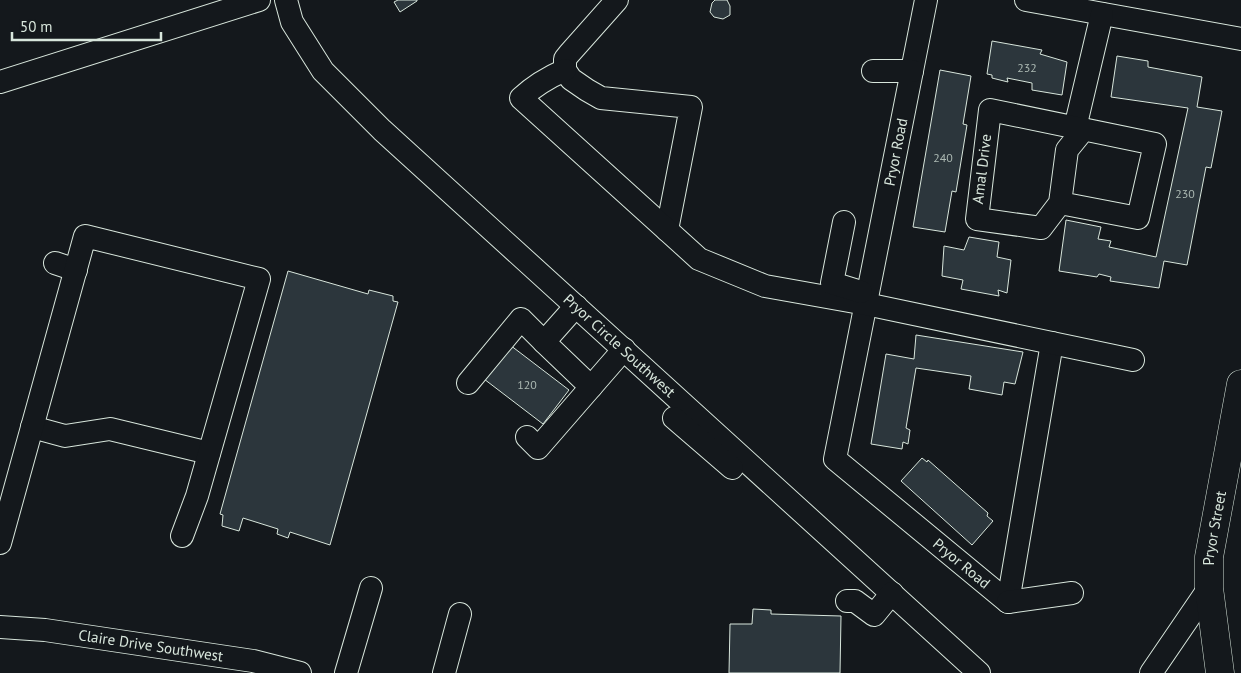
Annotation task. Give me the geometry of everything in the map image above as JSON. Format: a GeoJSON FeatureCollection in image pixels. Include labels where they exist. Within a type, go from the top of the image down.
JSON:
{"type":"FeatureCollection","features":[{"type":"Feature","properties":{"kind":"main road","name":"Pryor Street"},"geometry":{"type":"LineString","coordinates":[[1220,673],[1209,588],[1209,557],[1241,384]]}},
{"type":"Feature","properties":{"kind":"street"},"geometry":{"type":"LineString","coordinates":[[0,82],[259,0]]}},
{"type":"Feature","properties":{"kind":"street","name":"Pryor Circle Southwest"},"geometry":{"type":"LineString","coordinates":[[286,0],[292,22],[323,71],[382,130],[624,349],[677,415],[777,488],[979,673]]}},
{"type":"Feature","properties":{"kind":"street"},"geometry":{"type":"LineString","coordinates":[[617,0],[565,59],[565,70],[571,79],[601,98],[691,107],[667,230]]}},
{"type":"Feature","properties":{"kind":"street","name":"Pryor Road"},"geometry":{"type":"LineString","coordinates":[[926,0],[835,459],[1008,602],[1052,343]]}},
{"type":"Feature","properties":{"kind":"street"},"geometry":{"type":"LineString","coordinates":[[1026,0],[1098,9],[1241,39]]}},
{"type":"Feature","properties":{"kind":"street","name":"Amal Drive"},"geometry":{"type":"LineString","coordinates":[[1060,203],[1138,218],[1155,144],[1080,128],[990,110],[976,219],[1041,228],[1060,203],[1067,150],[1080,128],[1098,9]]}},
{"type":"Feature","properties":{"kind":"street"},"geometry":{"type":"LineString","coordinates":[[565,70],[550,76],[520,98],[699,259],[765,286],[867,299],[1052,343],[1133,360]]}},
{"type":"Feature","properties":{"kind":"street"},"geometry":{"type":"LineString","coordinates":[[873,71],[912,71]]}},
{"type":"Feature","properties":{"kind":"street"},"geometry":{"type":"LineString","coordinates":[[844,222],[832,283],[867,299]]}},
{"type":"Feature","properties":{"kind":"street"},"geometry":{"type":"LineString","coordinates":[[0,543],[6,501],[32,427],[66,266],[85,236],[259,279],[198,496],[182,536]]}},
{"type":"Feature","properties":{"kind":"street"},"geometry":{"type":"LineString","coordinates":[[544,342],[576,306]]}},
{"type":"Feature","properties":{"kind":"street"},"geometry":{"type":"LineString","coordinates":[[468,383],[521,319],[591,387]]}},
{"type":"Feature","properties":{"kind":"street"},"geometry":{"type":"LineString","coordinates":[[527,438],[538,448],[624,349]]}},
{"type":"Feature","properties":{"kind":"street"},"geometry":{"type":"LineString","coordinates":[[32,427],[65,436],[110,429],[209,453]]}},
{"type":"Feature","properties":{"kind":"street"},"geometry":{"type":"LineString","coordinates":[[346,673],[371,588]]}},
{"type":"Feature","properties":{"kind":"street"},"geometry":{"type":"LineString","coordinates":[[1151,673],[1209,588]]}},
{"type":"Feature","properties":{"kind":"street"},"geometry":{"type":"LineString","coordinates":[[846,601],[855,601],[874,615],[892,593]]}},
{"type":"Feature","properties":{"kind":"street"},"geometry":{"type":"LineString","coordinates":[[1008,602],[1072,593]]}},
{"type":"Feature","properties":{"kind":"street"},"geometry":{"type":"LineString","coordinates":[[444,673],[460,614]]}},
{"type":"Feature","properties":{"kind":"street","name":"Claire Drive Southwest"},"geometry":{"type":"LineString","coordinates":[[0,627],[45,630],[253,661],[300,673]]}},
{"type":"Feature","properties":{"kind":"building"},"geometry":{"type":"Polygon","coordinates":[[[398,0],[417,1],[400,12],[394,2],[398,0]]]}},
{"type":"Feature","properties":{"kind":"building"},"geometry":{"type":"Polygon","coordinates":[[[715,0],[727,0],[730,6],[730,15],[723,19],[714,17],[710,12],[712,3],[715,0]]]}},
{"type":"Feature","properties":{"kind":"building"},"geometry":{"type":"Polygon","coordinates":[[[992,41],[1042,50],[1040,54],[1067,62],[1062,95],[1032,90],[1032,83],[1007,78],[1008,82],[992,78],[992,75],[987,74],[992,41]]]}},
{"type":"Feature","properties":{"kind":"building"},"geometry":{"type":"Polygon","coordinates":[[[1117,56],[1148,61],[1148,67],[1202,77],[1197,107],[1222,111],[1211,168],[1206,167],[1187,265],[1164,261],[1159,288],[1110,281],[1111,277],[1099,274],[1097,277],[1059,271],[1066,220],[1101,227],[1098,239],[1111,241],[1109,247],[1156,257],[1188,108],[1111,97],[1117,56]]]}},
{"type":"Feature","properties":{"kind":"building"},"geometry":{"type":"Polygon","coordinates":[[[940,70],[971,76],[963,124],[967,125],[956,192],[952,191],[945,232],[913,227],[940,70]]]}},
{"type":"Feature","properties":{"kind":"building"},"geometry":{"type":"Polygon","coordinates":[[[969,237],[999,242],[997,257],[1011,260],[1007,293],[998,290],[999,296],[961,289],[963,280],[942,276],[944,246],[964,250],[969,237]]]}},
{"type":"Feature","properties":{"kind":"building"},"geometry":{"type":"Polygon","coordinates":[[[288,271],[368,294],[369,290],[393,296],[393,301],[398,302],[330,545],[290,532],[288,538],[277,534],[278,529],[243,518],[239,531],[222,526],[223,515],[220,514],[288,271]]]}},
{"type":"Feature","properties":{"kind":"building"},"geometry":{"type":"Polygon","coordinates":[[[916,335],[1023,352],[1015,384],[1004,382],[1002,395],[969,389],[971,376],[916,368],[906,428],[910,430],[908,444],[903,442],[902,449],[871,444],[886,354],[914,359],[916,335]]]}},
{"type":"Feature","properties":{"kind":"building"},"geometry":{"type":"Polygon","coordinates":[[[510,345],[569,390],[543,424],[484,379],[510,345]]]}},
{"type":"Feature","properties":{"kind":"building"},"geometry":{"type":"Polygon","coordinates":[[[922,458],[927,462],[928,460],[988,513],[987,516],[993,521],[972,545],[901,481],[922,458]]]}},
{"type":"Feature","properties":{"kind":"building"},"geometry":{"type":"Polygon","coordinates":[[[753,609],[771,610],[771,614],[841,616],[840,673],[729,673],[730,624],[752,624],[753,609]]]}}]}
